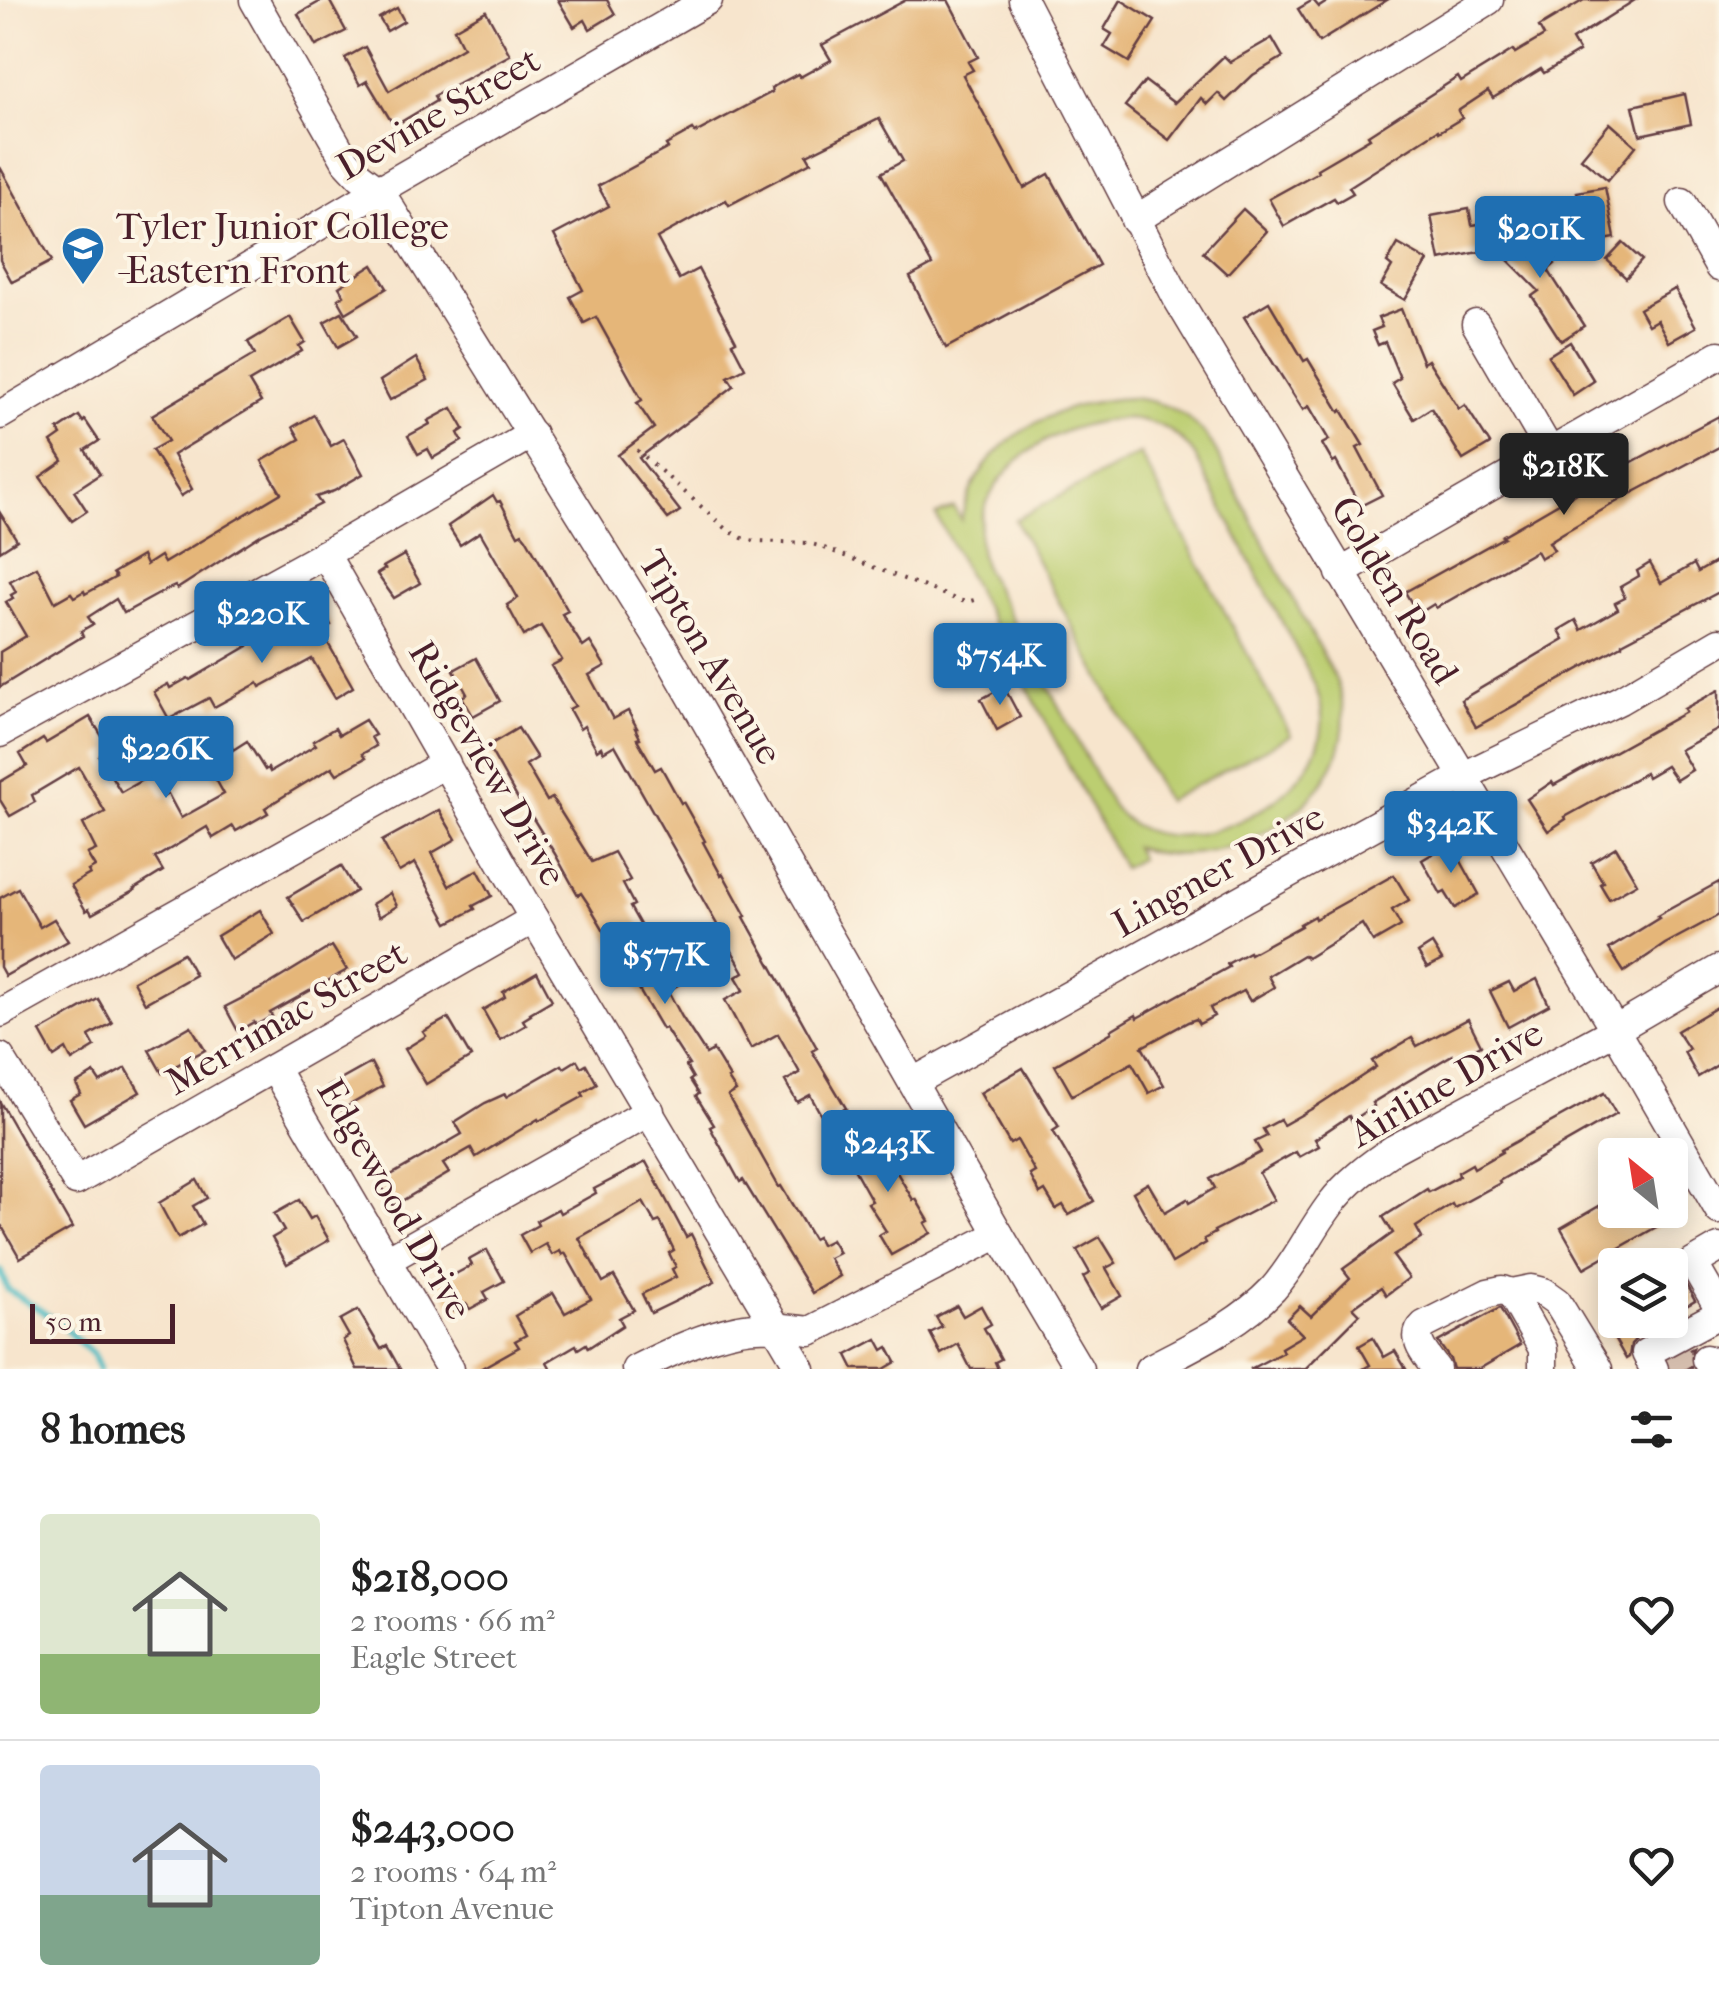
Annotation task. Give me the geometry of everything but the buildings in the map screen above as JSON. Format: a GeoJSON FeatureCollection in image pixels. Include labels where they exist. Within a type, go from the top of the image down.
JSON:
{"type":"FeatureCollection","features":[{"type":"Feature","properties":{"kind":"street","name":"Tipton Avenue"},"geometry":{"type":"LineString","coordinates":[[254,0],[346,160],[379,190],[664,648],[1079,1369]]}},
{"type":"Feature","properties":{"kind":"street","name":"Devine Street"},"geometry":{"type":"LineString","coordinates":[[0,415],[676,8],[708,0]]}},
{"type":"Feature","properties":{"kind":"street","name":"Golden Road"},"geometry":{"type":"LineString","coordinates":[[1023,0],[1177,298],[1715,1192]]}},
{"type":"Feature","properties":{"kind":"street"},"geometry":{"type":"LineString","coordinates":[[1135,220],[1488,0]]}},
{"type":"Feature","properties":{"kind":"street"},"geometry":{"type":"LineString","coordinates":[[1682,202],[1719,267]]}},
{"type":"Feature","properties":{"kind":"street"},"geometry":{"type":"LineString","coordinates":[[1476,324],[1550,453]]}},
{"type":"Feature","properties":{"kind":"street"},"geometry":{"type":"LineString","coordinates":[[1340,572],[1719,355]]}},
{"type":"Feature","properties":{"kind":"street"},"geometry":{"type":"LineString","coordinates":[[0,733],[325,554],[532,434]]}},
{"type":"Feature","properties":{"kind":"street","name":"Ridgeview Drive"},"geometry":{"type":"LineString","coordinates":[[325,554],[534,919],[801,1369]]}},
{"type":"Feature","properties":{"kind":"street","name":"Lingner Drive"},"geometry":{"type":"LineString","coordinates":[[914,1082],[1464,776],[1620,700],[1719,642]]}},
{"type":"Feature","properties":{"kind":"street"},"geometry":{"type":"LineString","coordinates":[[0,1013],[446,762]]}},
{"type":"Feature","properties":{"kind":"street","name":"Merrimac Street"},"geometry":{"type":"LineString","coordinates":[[0,1057],[76,1181],[534,919]]}},
{"type":"Feature","properties":{"kind":"street","name":"Airline Drive"},"geometry":{"type":"LineString","coordinates":[[1149,1369],[1221,1330],[1271,1290],[1299,1256],[1329,1206],[1367,1167],[1719,970]]}},
{"type":"Feature","properties":{"kind":"street","name":"Edgewood Drive"},"geometry":{"type":"LineString","coordinates":[[274,1068],[450,1369]]}},
{"type":"Feature","properties":{"kind":"street"},"geometry":{"type":"LineString","coordinates":[[387,1260],[650,1111]]}},
{"type":"Feature","properties":{"kind":"street"},"geometry":{"type":"LineString","coordinates":[[636,1369],[679,1348],[740,1328],[810,1331],[999,1234]]}},
{"type":"Feature","properties":{"kind":"street"},"geometry":{"type":"LineString","coordinates":[[1692,1355],[1719,1311],[1693,1263],[1719,1248]]}},
{"type":"Feature","properties":{"kind":"street"},"geometry":{"type":"LineString","coordinates":[[1436,1369],[1417,1338],[1418,1331],[1488,1293],[1531,1289],[1544,1292],[1556,1302],[1598,1369]]}},
{"type":"Feature","properties":{"kind":"street"},"geometry":{"type":"LineString","coordinates":[[1511,1293],[1543,1348],[1543,1369]]}},
{"type":"Feature","properties":{"kind":"path"},"geometry":{"type":"LineString","coordinates":[[637,450],[728,531],[742,538],[808,543],[958,600],[974,600]]}},
{"type":"Feature","properties":{"kind":"green space"},"geometry":{"type":"Polygon","coordinates":[[[1131,398],[1167,406],[1187,417],[1212,444],[1336,680],[1344,720],[1336,757],[1316,790],[1287,818],[1251,839],[1212,851],[1172,854],[1134,847],[1140,859],[1123,868],[936,515],[954,507],[961,520],[970,492],[984,468],[1024,430],[1075,407],[1131,398]],[[1138,419],[1081,426],[1026,454],[1009,469],[986,506],[980,526],[980,548],[986,571],[1111,804],[1134,825],[1158,834],[1184,835],[1239,821],[1287,790],[1305,770],[1317,748],[1322,714],[1313,681],[1194,454],[1173,433],[1138,419]]]}},
{"type":"Feature","properties":{"kind":"green space"},"geometry":{"type":"Polygon","coordinates":[[[1140,454],[1291,735],[1166,801],[1015,520],[1140,454]]]}},
{"type":"Feature","properties":{"kind":"waterway"},"geometry":{"type":"LineString","coordinates":[[0,1270],[8,1290],[53,1318],[94,1355],[99,1369]]}},
{"type":"Feature","properties":{"kind":"tunnel"},"geometry":{"type":"LineString","coordinates":[[1673,1351],[1684,1369]]}},
{"type":"Feature","properties":{"kind":"place","name":"Tyler Junior College -Eastern Front"},"geometry":{"type":"Point","coordinates":[83,286]}}]}
